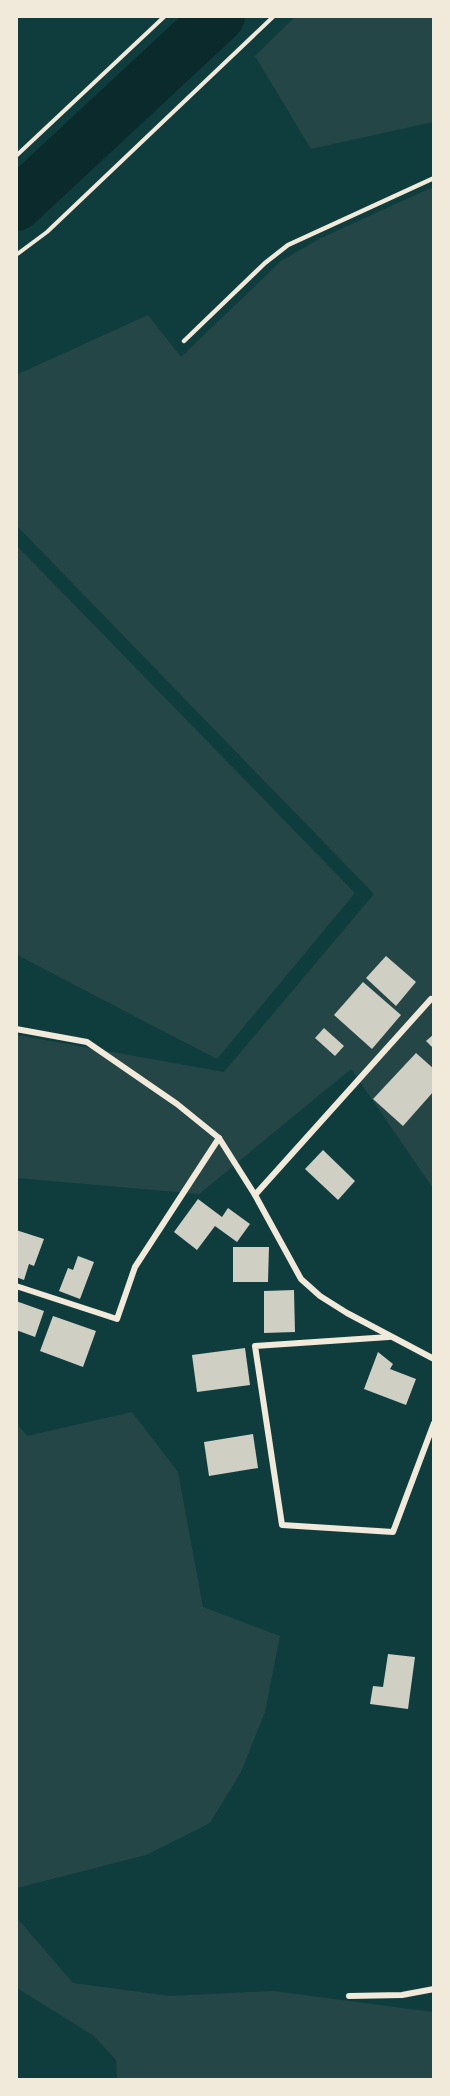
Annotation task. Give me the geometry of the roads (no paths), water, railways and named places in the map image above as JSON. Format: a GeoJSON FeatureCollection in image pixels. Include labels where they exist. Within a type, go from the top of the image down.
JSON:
{"type":"FeatureCollection","features":[{"type":"Feature","properties":{"kind":"street"},"geometry":{"type":"LineString","coordinates":[[255,1195],[431,999]]}},
{"type":"Feature","properties":{"kind":"street"},"geometry":{"type":"LineString","coordinates":[[16,1029],[87,1042],[177,1104],[219,1138],[255,1195],[301,1279],[320,1296],[389,1337],[434,1359]]}},
{"type":"Feature","properties":{"kind":"street"},"geometry":{"type":"LineString","coordinates":[[16,1286],[117,1319],[135,1267],[219,1138]]}},
{"type":"Feature","properties":{"kind":"street"},"geometry":{"type":"LineString","coordinates":[[389,1337],[255,1346],[282,1525],[393,1532],[434,1423]]}},
{"type":"Feature","properties":{"kind":"street"},"geometry":{"type":"LineString","coordinates":[[349,1996],[402,1995],[434,1989]]}},
{"type":"Feature","properties":{"kind":"lane"},"geometry":{"type":"LineString","coordinates":[[184,340],[265,263],[288,245],[434,178]]}},
{"type":"Feature","properties":{"kind":"waterway"},"geometry":{"type":"LineString","coordinates":[[16,205],[219,16]]}}]}
